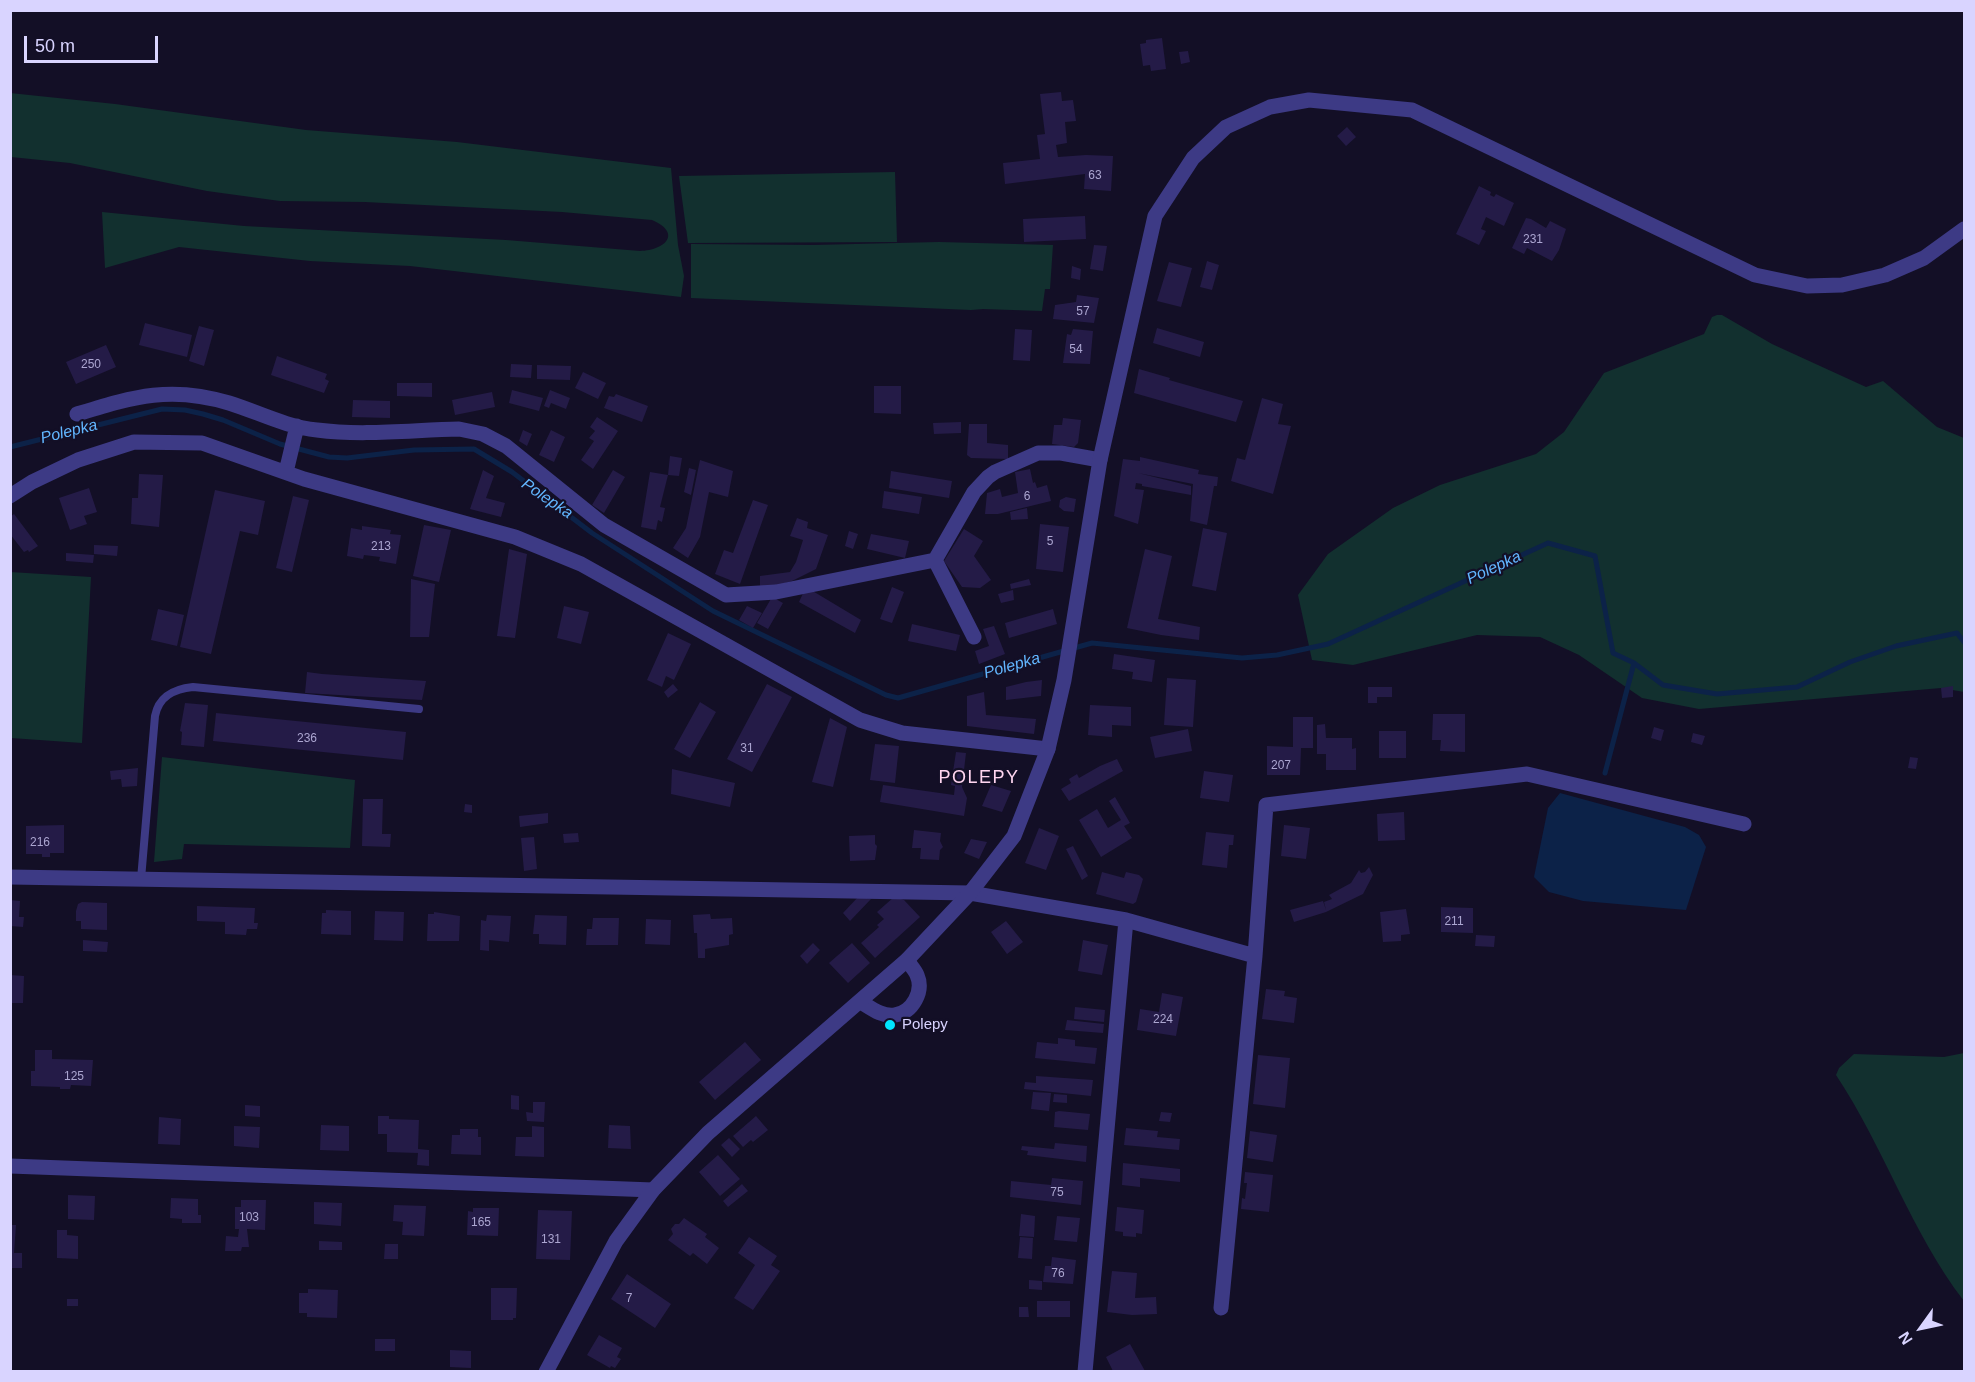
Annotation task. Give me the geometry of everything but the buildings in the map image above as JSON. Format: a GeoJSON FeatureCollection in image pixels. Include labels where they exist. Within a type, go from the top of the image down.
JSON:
{"type":"FeatureCollection","features":[{"type":"Feature","properties":{"kind":"street"},"geometry":{"type":"LineString","coordinates":[[546,1371],[616,1241],[653,1190],[708,1133],[907,960],[970,893],[1014,836],[1048,749],[1064,680],[1100,460],[1155,216],[1193,158],[1226,128],[1270,107],[1309,100],[1412,110],[1755,275],[1807,286],[1842,285],[1886,275],[1924,258],[1965,229]]}},
{"type":"Feature","properties":{"kind":"street"},"geometry":{"type":"LineString","coordinates":[[77,414],[141,396],[177,393],[202,396],[296,432],[459,429],[483,434],[526,460],[604,525],[726,595],[776,592],[935,560],[974,492],[996,472],[1038,453],[1061,453],[1100,460]]}},
{"type":"Feature","properties":{"kind":"street"},"geometry":{"type":"LineString","coordinates":[[288,466],[296,432]]}},
{"type":"Feature","properties":{"kind":"street"},"geometry":{"type":"LineString","coordinates":[[10,496],[78,460],[134,442],[202,443],[288,466],[515,537],[581,564],[860,720],[902,733],[1048,749]]}},
{"type":"Feature","properties":{"kind":"street"},"geometry":{"type":"LineString","coordinates":[[935,560],[974,637]]}},
{"type":"Feature","properties":{"kind":"street"},"geometry":{"type":"LineString","coordinates":[[1221,1308],[1255,956],[1266,805],[1527,774],[1744,824]]}},
{"type":"Feature","properties":{"kind":"street"},"geometry":{"type":"LineString","coordinates":[[10,877],[970,893],[1126,920],[1255,956]]}},
{"type":"Feature","properties":{"kind":"street"},"geometry":{"type":"LineString","coordinates":[[1085,1371],[1126,920]]}},
{"type":"Feature","properties":{"kind":"street"},"geometry":{"type":"LineString","coordinates":[[861,1002],[878,1013],[895,1015],[910,1008],[919,994],[918,976],[907,960]]}},
{"type":"Feature","properties":{"kind":"street"},"geometry":{"type":"LineString","coordinates":[[10,1166],[653,1190]]}},
{"type":"Feature","properties":{"kind":"lane"},"geometry":{"type":"LineString","coordinates":[[141,879],[155,716],[157,707],[169,693],[179,688],[193,687],[418,709]]}},
{"type":"Feature","properties":{"kind":"green space"},"geometry":{"type":"Polygon","coordinates":[[[10,93],[115,104],[306,130],[457,142],[671,168],[678,245],[684,276],[681,297],[410,266],[310,261],[179,247],[105,268],[102,212],[244,226],[506,240],[640,251],[657,248],[667,240],[668,235],[661,225],[652,220],[562,212],[365,202],[280,201],[207,191],[70,163],[11,157],[10,93]]]}},
{"type":"Feature","properties":{"kind":"green space"},"geometry":{"type":"Polygon","coordinates":[[[895,172],[897,242],[688,243],[679,176],[895,172]]]}},
{"type":"Feature","properties":{"kind":"green space"},"geometry":{"type":"Polygon","coordinates":[[[939,242],[1053,245],[1050,289],[1045,289],[1042,311],[691,298],[691,244],[814,245],[939,242]]]}},
{"type":"Feature","properties":{"kind":"green space"},"geometry":{"type":"Polygon","coordinates":[[[1722,315],[1772,344],[1866,387],[1883,381],[1937,427],[1964,438],[1964,692],[1941,688],[1699,709],[1642,698],[1579,655],[1540,637],[1477,635],[1353,665],[1312,660],[1298,595],[1328,554],[1393,508],[1440,485],[1536,454],[1564,432],[1604,373],[1704,334],[1712,317],[1722,315]]]}},
{"type":"Feature","properties":{"kind":"green space"},"geometry":{"type":"Polygon","coordinates":[[[10,572],[91,577],[82,743],[11,738],[10,572]]]}},
{"type":"Feature","properties":{"kind":"green space"},"geometry":{"type":"Polygon","coordinates":[[[162,757],[355,780],[350,848],[184,844],[182,859],[154,862],[162,757]]]}},
{"type":"Feature","properties":{"kind":"green space"},"geometry":{"type":"Polygon","coordinates":[[[1964,1053],[1964,1301],[1928,1247],[1869,1131],[1836,1075],[1839,1068],[1854,1054],[1944,1057],[1964,1053]]]}},
{"type":"Feature","properties":{"kind":"water"},"geometry":{"type":"Polygon","coordinates":[[[1560,793],[1685,827],[1699,835],[1706,847],[1686,910],[1583,901],[1549,892],[1534,877],[1548,808],[1560,793]]]}},
{"type":"Feature","properties":{"kind":"waterway","name":"Polepka"},"geometry":{"type":"LineString","coordinates":[[10,447],[162,409],[203,414],[280,444],[329,457],[347,458],[414,450],[474,449],[512,472],[592,533],[713,611],[886,695],[898,698],[1092,643],[1242,658],[1277,655],[1328,644],[1548,543],[1595,556],[1613,653],[1634,663],[1663,685],[1717,694],[1797,687],[1850,662],[1896,646],[1957,633],[1964,642]]}},
{"type":"Feature","properties":{"kind":"waterway"},"geometry":{"type":"LineString","coordinates":[[1605,773],[1634,663]]}},
{"type":"Feature","properties":{"kind":"place","name":"Polepy"},"geometry":{"type":"Point","coordinates":[890,1025]}},
{"type":"Feature","properties":{"kind":"district","name":"POLEPY"},"geometry":{"type":"Point","coordinates":[979,778]}}]}
